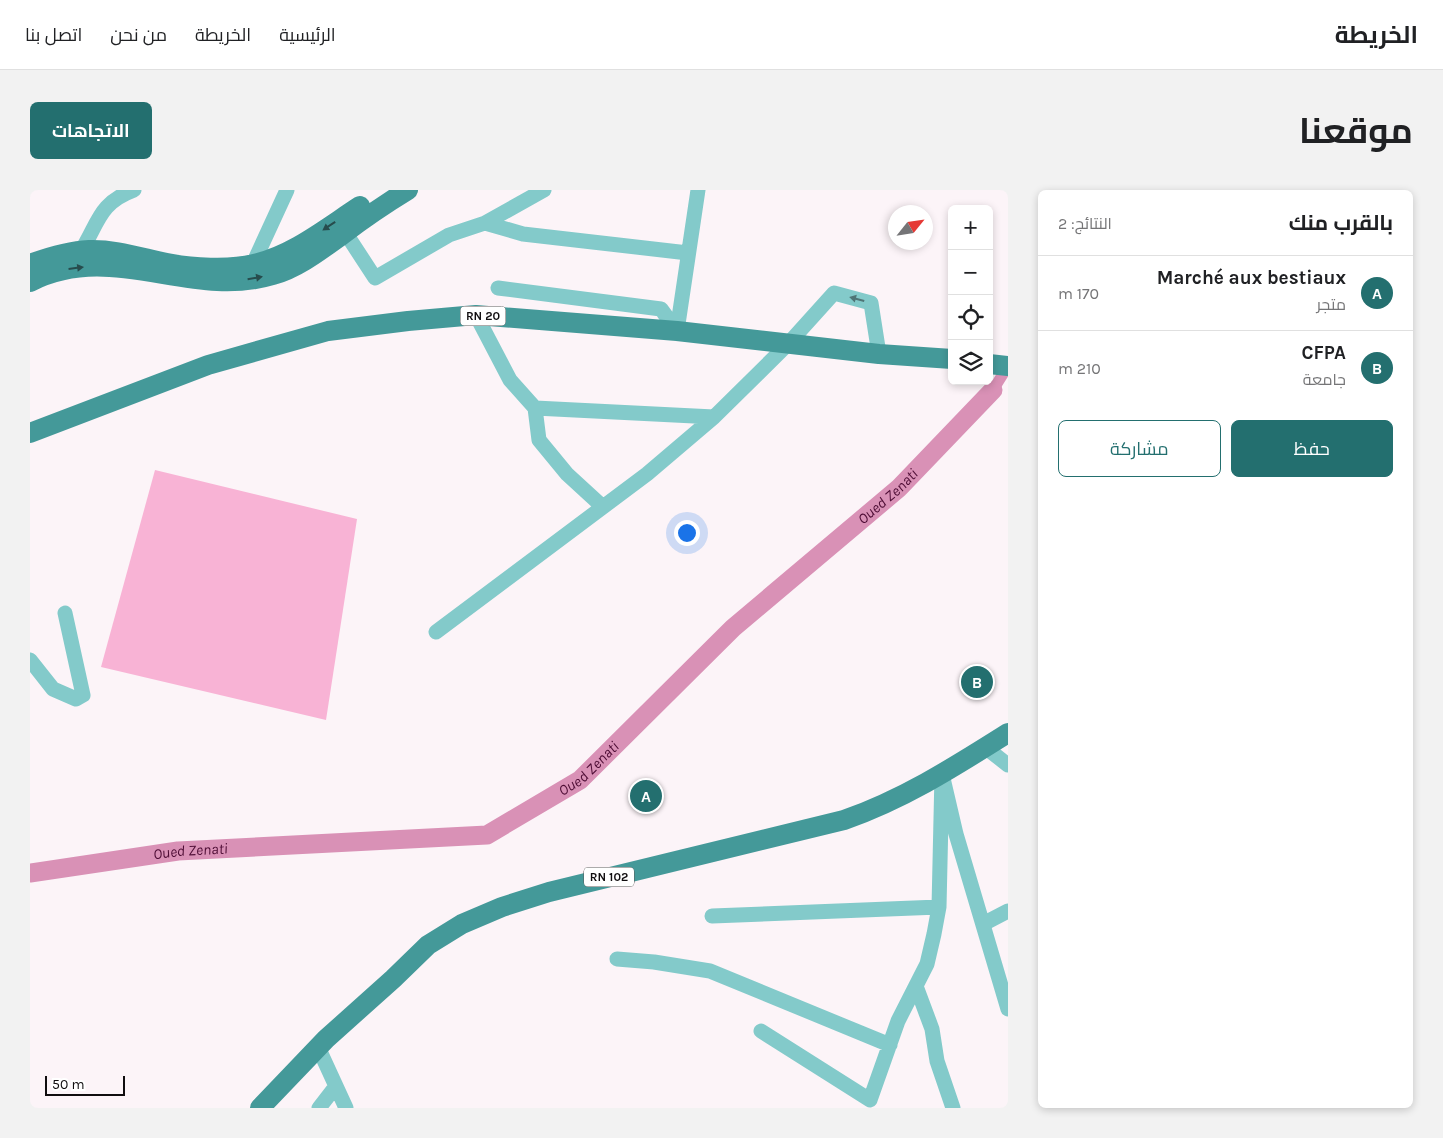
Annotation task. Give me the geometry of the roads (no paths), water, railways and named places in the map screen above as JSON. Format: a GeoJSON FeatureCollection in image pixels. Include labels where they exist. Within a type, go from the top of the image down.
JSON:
{"type":"FeatureCollection","features":[{"type":"Feature","properties":{"kind":"main road"},"geometry":{"type":"LineString","coordinates":[[30,264],[47,257],[90,250],[179,264],[224,268],[253,264],[276,258],[301,245],[384,190]]}},
{"type":"Feature","properties":{"kind":"main road"},"geometry":{"type":"LineString","coordinates":[[30,282],[63,270],[105,266],[205,281],[240,281],[273,275],[297,264],[408,190]]}},
{"type":"Feature","properties":{"kind":"main road","name":"RN 20"},"geometry":{"type":"LineString","coordinates":[[30,433],[208,365],[328,330],[476,315],[677,331],[879,354],[948,360]]}},
{"type":"Feature","properties":{"kind":"main road"},"geometry":{"type":"LineString","coordinates":[[993,364],[1008,366]]}},
{"type":"Feature","properties":{"kind":"main road","name":"RN 102"},"geometry":{"type":"LineString","coordinates":[[260,1108],[318,1047],[428,945],[462,924],[549,892],[844,820],[875,809],[942,774],[1008,733]]}},
{"type":"Feature","properties":{"kind":"street"},"geometry":{"type":"LineString","coordinates":[[253,264],[287,190]]}},
{"type":"Feature","properties":{"kind":"street"},"geometry":{"type":"LineString","coordinates":[[345,232],[376,278],[449,235],[485,223],[544,190]]}},
{"type":"Feature","properties":{"kind":"street"},"geometry":{"type":"LineString","coordinates":[[677,331],[698,190]]}},
{"type":"Feature","properties":{"kind":"street"},"geometry":{"type":"LineString","coordinates":[[81,251],[103,210],[127,192]]}},
{"type":"Feature","properties":{"kind":"street"},"geometry":{"type":"LineString","coordinates":[[485,223],[523,234],[688,253]]}},
{"type":"Feature","properties":{"kind":"street"},"geometry":{"type":"LineString","coordinates":[[498,288],[661,309],[677,331]]}},
{"type":"Feature","properties":{"kind":"street"},"geometry":{"type":"LineString","coordinates":[[436,632],[648,474],[714,417],[788,344],[834,293],[871,303],[879,354]]}},
{"type":"Feature","properties":{"kind":"street"},"geometry":{"type":"LineString","coordinates":[[476,315],[510,380],[535,408],[539,440],[567,474],[604,507]]}},
{"type":"Feature","properties":{"kind":"street"},"geometry":{"type":"LineString","coordinates":[[535,408],[714,417]]}},
{"type":"Feature","properties":{"kind":"street"},"geometry":{"type":"LineString","coordinates":[[30,660],[54,689],[76,699],[83,695],[65,613]]}},
{"type":"Feature","properties":{"kind":"street"},"geometry":{"type":"LineString","coordinates":[[985,747],[1008,765]]}},
{"type":"Feature","properties":{"kind":"street"},"geometry":{"type":"LineString","coordinates":[[760,1031],[870,1100],[898,1020],[927,964],[934,934],[939,907],[942,774]]}},
{"type":"Feature","properties":{"kind":"street"},"geometry":{"type":"LineString","coordinates":[[942,774],[956,834],[1008,1009]]}},
{"type":"Feature","properties":{"kind":"street"},"geometry":{"type":"LineString","coordinates":[[712,916],[939,907]]}},
{"type":"Feature","properties":{"kind":"street"},"geometry":{"type":"LineString","coordinates":[[983,924],[1008,911]]}},
{"type":"Feature","properties":{"kind":"street"},"geometry":{"type":"LineString","coordinates":[[618,959],[654,962],[710,971],[890,1045]]}},
{"type":"Feature","properties":{"kind":"street"},"geometry":{"type":"LineString","coordinates":[[916,986],[932,1029],[937,1061],[952,1108]]}},
{"type":"Feature","properties":{"kind":"street"},"geometry":{"type":"LineString","coordinates":[[318,1047],[346,1108]]}},
{"type":"Feature","properties":{"kind":"street"},"geometry":{"type":"LineString","coordinates":[[319,1108],[336,1086]]}},
{"type":"Feature","properties":{"kind":"waterway","name":"Oued Zenati"},"geometry":{"type":"LineString","coordinates":[[993,390],[1008,366]]}},
{"type":"Feature","properties":{"kind":"waterway","name":"Oued Zenati"},"geometry":{"type":"LineString","coordinates":[[30,873],[178,851],[487,835],[580,780],[733,628],[899,488],[993,390]]}},
{"type":"Feature","properties":{"kind":"place","name":"CFPA"},"geometry":{"type":"Point","coordinates":[977,682]}},
{"type":"Feature","properties":{"kind":"place","name":"Marché aux bestiaux"},"geometry":{"type":"Point","coordinates":[646,796]}}]}
